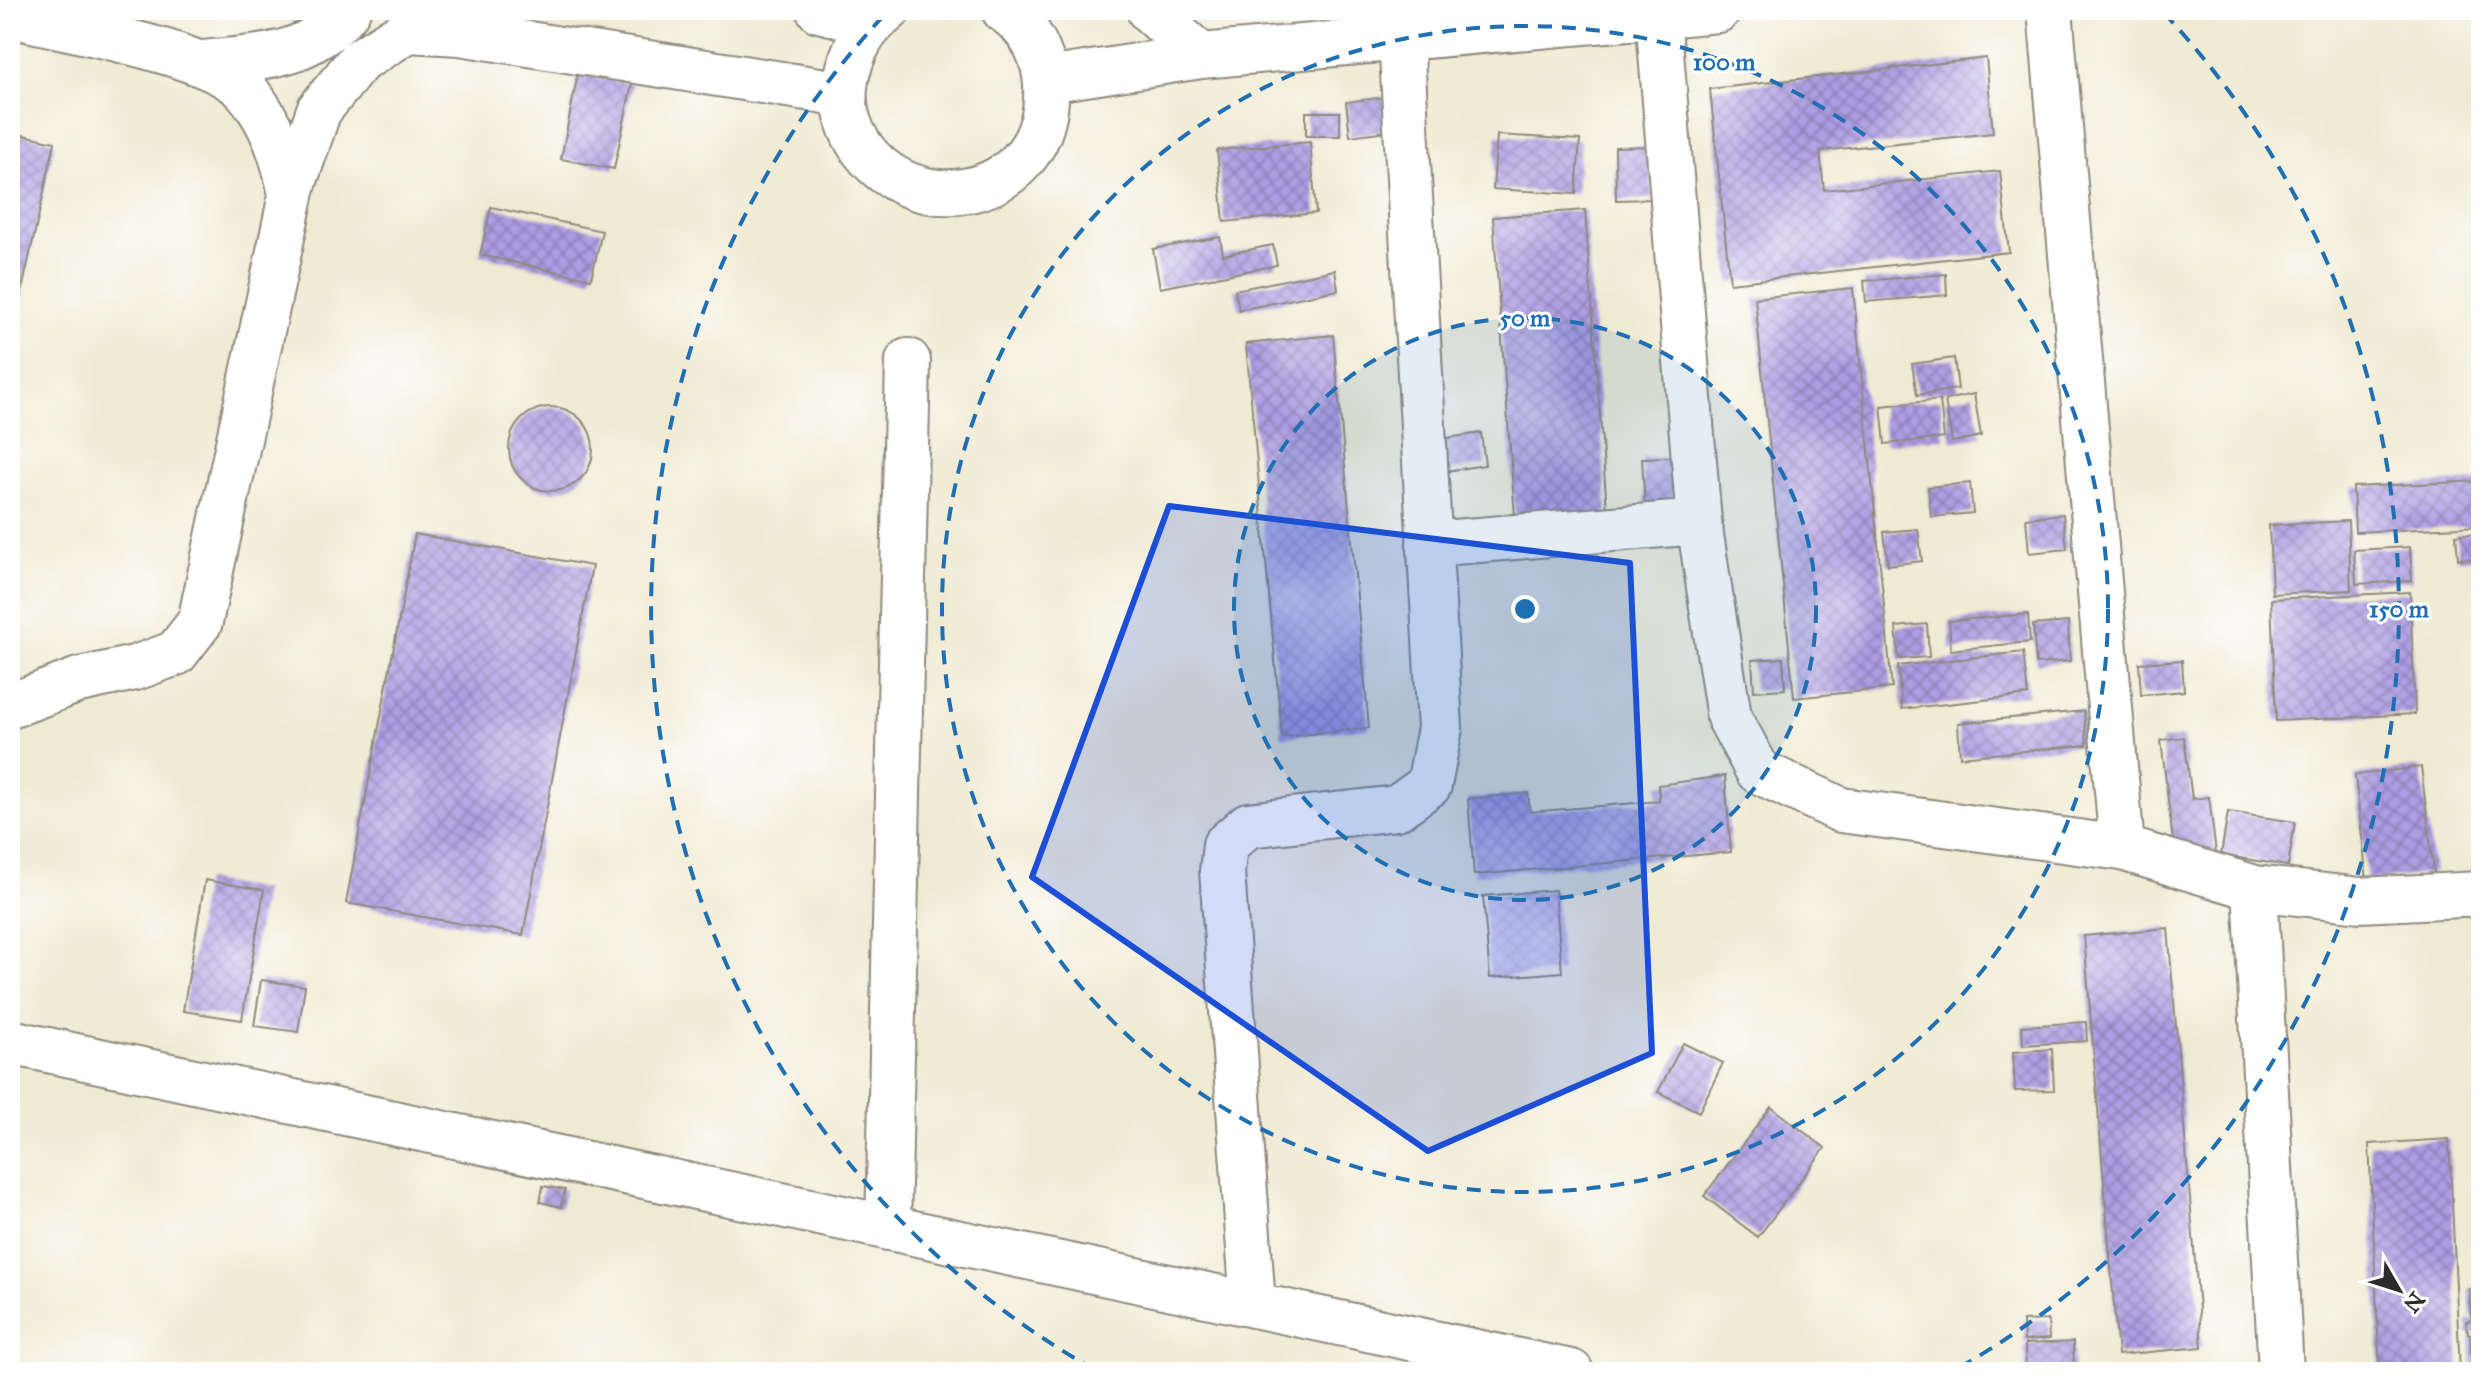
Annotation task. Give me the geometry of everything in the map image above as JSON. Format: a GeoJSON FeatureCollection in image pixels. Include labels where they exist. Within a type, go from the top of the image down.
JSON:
{"type":"FeatureCollection","features":[{"type":"Feature","properties":{"kind":"street"},"geometry":{"type":"LineString","coordinates":[[203,63],[272,56],[305,47],[348,10]]}},
{"type":"Feature","properties":{"kind":"street"},"geometry":{"type":"LineString","coordinates":[[819,10],[880,16]]}},
{"type":"Feature","properties":{"kind":"street"},"geometry":{"type":"LineString","coordinates":[[880,16],[851,53],[844,94],[850,129],[874,166],[903,185],[951,195],[985,186],[1015,167],[1032,146],[1045,113],[1047,80],[1037,46],[1018,19],[1004,10]]}},
{"type":"Feature","properties":{"kind":"street"},"geometry":{"type":"LineString","coordinates":[[1149,10],[1201,56]]}},
{"type":"Feature","properties":{"kind":"street"},"geometry":{"type":"LineString","coordinates":[[1047,80],[1201,56],[1718,10]]}},
{"type":"Feature","properties":{"kind":"street"},"geometry":{"type":"LineString","coordinates":[[2050,10],[2122,848]]}},
{"type":"Feature","properties":{"kind":"street"},"geometry":{"type":"LineString","coordinates":[[10,15],[203,63],[246,91],[271,127],[283,152],[291,194]]}},
{"type":"Feature","properties":{"kind":"street"},"geometry":{"type":"LineString","coordinates":[[1658,15],[1699,522],[1729,717],[1758,771],[1841,810],[2122,848],[2255,888],[2360,900],[2481,894]]}},
{"type":"Feature","properties":{"kind":"street"},"geometry":{"type":"LineString","coordinates":[[10,706],[79,680],[135,668],[176,653],[200,622],[291,194],[319,110],[359,61],[408,30],[460,33],[844,94]]}},
{"type":"Feature","properties":{"kind":"street"},"geometry":{"type":"LineString","coordinates":[[1253,1305],[1222,871],[1225,845],[1248,825],[1397,808],[1429,785],[1440,728],[1401,37]]}},
{"type":"Feature","properties":{"kind":"street"},"geometry":{"type":"LineString","coordinates":[[888,1228],[908,361]]}},
{"type":"Feature","properties":{"kind":"street"},"geometry":{"type":"LineString","coordinates":[[1429,544],[1699,522]]}},
{"type":"Feature","properties":{"kind":"street"},"geometry":{"type":"LineString","coordinates":[[2255,888],[2281,1372]]}},
{"type":"Feature","properties":{"kind":"street"},"geometry":{"type":"LineString","coordinates":[[10,1042],[1571,1372]]}},
{"type":"Feature","properties":{"kind":"highlighted area"},"geometry":{"type":"Polygon","coordinates":[[[1169,506],[1630,563],[1652,1053],[1428,1151],[1032,877],[1169,506]]]}},
{"type":"Feature","properties":{"kind":"building"},"geometry":{"type":"Polygon","coordinates":[[[1986,58],[1993,133],[1820,151],[1824,190],[2000,171],[2009,252],[1730,283],[1710,89],[1986,58]]]}},
{"type":"Feature","properties":{"kind":"building"},"geometry":{"type":"Polygon","coordinates":[[[578,73],[632,84],[614,169],[561,159],[578,73]]]}},
{"type":"Feature","properties":{"kind":"building"},"geometry":{"type":"Polygon","coordinates":[[[1385,97],[1389,131],[1350,136],[1346,102],[1385,97]]]}},
{"type":"Feature","properties":{"kind":"building"},"geometry":{"type":"Polygon","coordinates":[[[1306,112],[1340,112],[1340,136],[1306,136],[1306,112]]]}},
{"type":"Feature","properties":{"kind":"building"},"geometry":{"type":"Polygon","coordinates":[[[10,132],[55,142],[11,339],[10,339],[10,132]]]}},
{"type":"Feature","properties":{"kind":"building"},"geometry":{"type":"Polygon","coordinates":[[[1497,135],[1580,140],[1576,194],[1493,189],[1497,135]]]}},
{"type":"Feature","properties":{"kind":"building"},"geometry":{"type":"Polygon","coordinates":[[[1310,142],[1316,213],[1224,222],[1217,150],[1310,142]]]}},
{"type":"Feature","properties":{"kind":"building"},"geometry":{"type":"Polygon","coordinates":[[[1651,146],[1652,199],[1616,200],[1615,147],[1651,146]]]}},
{"type":"Feature","properties":{"kind":"building"},"geometry":{"type":"Polygon","coordinates":[[[491,207],[602,231],[591,279],[480,255],[491,207]]]}},
{"type":"Feature","properties":{"kind":"building"},"geometry":{"type":"Polygon","coordinates":[[[1585,210],[1608,524],[1516,531],[1493,217],[1585,210]]]}},
{"type":"Feature","properties":{"kind":"building"},"geometry":{"type":"Polygon","coordinates":[[[1220,237],[1223,255],[1273,245],[1277,265],[1160,288],[1153,249],[1220,237]]]}},
{"type":"Feature","properties":{"kind":"building"},"geometry":{"type":"Polygon","coordinates":[[[1335,270],[1338,290],[1239,310],[1235,290],[1335,270]]]}},
{"type":"Feature","properties":{"kind":"building"},"geometry":{"type":"Polygon","coordinates":[[[1946,274],[1947,295],[1866,302],[1864,281],[1946,274]]]}},
{"type":"Feature","properties":{"kind":"building"},"geometry":{"type":"Polygon","coordinates":[[[1853,288],[1892,688],[1794,698],[1755,298],[1853,288]]]}},
{"type":"Feature","properties":{"kind":"building"},"geometry":{"type":"Polygon","coordinates":[[[1333,335],[1369,728],[1282,737],[1246,344],[1333,335]]]}},
{"type":"Feature","properties":{"kind":"building"},"geometry":{"type":"Polygon","coordinates":[[[1954,358],[1958,389],[1917,395],[1912,364],[1954,358]]]}},
{"type":"Feature","properties":{"kind":"building"},"geometry":{"type":"Polygon","coordinates":[[[1974,394],[1981,436],[1952,442],[1945,400],[1974,394]]]}},
{"type":"Feature","properties":{"kind":"building"},"geometry":{"type":"Polygon","coordinates":[[[1940,400],[1944,438],[1885,444],[1881,406],[1940,400]]]}},
{"type":"Feature","properties":{"kind":"building"},"geometry":{"type":"Polygon","coordinates":[[[551,407],[567,410],[581,419],[590,433],[593,449],[590,465],[581,479],[567,488],[551,491],[535,488],[521,479],[512,465],[509,449],[512,433],[521,419],[535,410],[551,407]]]}},
{"type":"Feature","properties":{"kind":"building"},"geometry":{"type":"Polygon","coordinates":[[[1481,433],[1485,465],[1446,471],[1441,439],[1481,433]]]}},
{"type":"Feature","properties":{"kind":"building"},"geometry":{"type":"Polygon","coordinates":[[[1672,457],[1675,508],[1645,509],[1642,458],[1672,457]]]}},
{"type":"Feature","properties":{"kind":"building"},"geometry":{"type":"Polygon","coordinates":[[[2481,481],[2481,526],[2355,532],[2353,487],[2481,481]]]}},
{"type":"Feature","properties":{"kind":"building"},"geometry":{"type":"Polygon","coordinates":[[[1970,483],[1973,513],[1931,517],[1928,487],[1970,483]]]}},
{"type":"Feature","properties":{"kind":"building"},"geometry":{"type":"Polygon","coordinates":[[[2063,514],[2067,549],[2029,553],[2026,518],[2063,514]]]}},
{"type":"Feature","properties":{"kind":"building"},"geometry":{"type":"Polygon","coordinates":[[[2348,521],[2351,590],[2272,594],[2269,525],[2348,521]]]}},
{"type":"Feature","properties":{"kind":"building"},"geometry":{"type":"Polygon","coordinates":[[[1918,529],[1922,561],[1888,565],[1884,532],[1918,529]]]}},
{"type":"Feature","properties":{"kind":"building"},"geometry":{"type":"Polygon","coordinates":[[[2481,533],[2481,558],[2458,559],[2456,535],[2481,533]]]}},
{"type":"Feature","properties":{"kind":"building"},"geometry":{"type":"Polygon","coordinates":[[[415,534],[592,566],[523,935],[346,903],[415,534]]]}},
{"type":"Feature","properties":{"kind":"building"},"geometry":{"type":"Polygon","coordinates":[[[2410,547],[2412,581],[2356,584],[2354,550],[2410,547]]]}},
{"type":"Feature","properties":{"kind":"building"},"geometry":{"type":"Polygon","coordinates":[[[2410,592],[2415,714],[2276,721],[2271,599],[2410,592]]]}},
{"type":"Feature","properties":{"kind":"building"},"geometry":{"type":"Polygon","coordinates":[[[2028,614],[2030,642],[1951,650],[1949,621],[2028,614]]]}},
{"type":"Feature","properties":{"kind":"building"},"geometry":{"type":"Polygon","coordinates":[[[2068,622],[2070,661],[2036,664],[2033,625],[2068,622]]]}},
{"type":"Feature","properties":{"kind":"building"},"geometry":{"type":"Polygon","coordinates":[[[1927,624],[1929,657],[1899,659],[1896,627],[1927,624]]]}},
{"type":"Feature","properties":{"kind":"building"},"geometry":{"type":"Polygon","coordinates":[[[2023,652],[2028,695],[1902,709],[1898,666],[2023,652]]]}},
{"type":"Feature","properties":{"kind":"building"},"geometry":{"type":"Polygon","coordinates":[[[1783,658],[1785,689],[1754,691],[1752,660],[1783,658]]]}},
{"type":"Feature","properties":{"kind":"building"},"geometry":{"type":"Polygon","coordinates":[[[2182,660],[2184,691],[2141,695],[2139,663],[2182,660]]]}},
{"type":"Feature","properties":{"kind":"building"},"geometry":{"type":"Polygon","coordinates":[[[2084,711],[2087,745],[1960,757],[1958,723],[2084,711]]]}},
{"type":"Feature","properties":{"kind":"building"},"geometry":{"type":"Polygon","coordinates":[[[2184,737],[2192,799],[2209,797],[2216,853],[2175,859],[2161,740],[2184,737]]]}},
{"type":"Feature","properties":{"kind":"building"},"geometry":{"type":"Polygon","coordinates":[[[2421,767],[2434,873],[2367,881],[2355,775],[2421,767]]]}},
{"type":"Feature","properties":{"kind":"building"},"geometry":{"type":"Polygon","coordinates":[[[1725,776],[1731,852],[1474,875],[1468,799],[1528,793],[1530,812],[1659,801],[1658,785],[1725,776]]]}},
{"type":"Feature","properties":{"kind":"building"},"geometry":{"type":"Polygon","coordinates":[[[2228,812],[2295,822],[2288,866],[2221,855],[2228,812]]]}},
{"type":"Feature","properties":{"kind":"building"},"geometry":{"type":"Polygon","coordinates":[[[205,880],[264,890],[242,1020],[183,1011],[205,880]]]}},
{"type":"Feature","properties":{"kind":"building"},"geometry":{"type":"Polygon","coordinates":[[[1555,890],[1562,972],[1490,978],[1483,896],[1555,890]]]}},
{"type":"Feature","properties":{"kind":"building"},"geometry":{"type":"Polygon","coordinates":[[[2168,928],[2202,1347],[2118,1355],[2084,936],[2168,928]]]}},
{"type":"Feature","properties":{"kind":"building"},"geometry":{"type":"Polygon","coordinates":[[[261,980],[305,986],[298,1032],[254,1026],[261,980]]]}},
{"type":"Feature","properties":{"kind":"building"},"geometry":{"type":"Polygon","coordinates":[[[2086,1022],[2087,1041],[2023,1045],[2022,1026],[2086,1022]]]}},
{"type":"Feature","properties":{"kind":"building"},"geometry":{"type":"Polygon","coordinates":[[[1683,1043],[1723,1063],[1699,1112],[1658,1092],[1683,1043]]]}},
{"type":"Feature","properties":{"kind":"building"},"geometry":{"type":"Polygon","coordinates":[[[2052,1049],[2054,1090],[2015,1091],[2013,1052],[2052,1049]]]}},
{"type":"Feature","properties":{"kind":"building"},"geometry":{"type":"Polygon","coordinates":[[[1771,1107],[1825,1148],[1758,1237],[1704,1196],[1771,1107]]]}},
{"type":"Feature","properties":{"kind":"building"},"geometry":{"type":"Polygon","coordinates":[[[2449,1139],[2460,1372],[2380,1372],[2369,1144],[2449,1139]]]}},
{"type":"Feature","properties":{"kind":"building"},"geometry":{"type":"Polygon","coordinates":[[[543,1186],[565,1190],[561,1207],[540,1202],[543,1186]]]}},
{"type":"Feature","properties":{"kind":"building"},"geometry":{"type":"Polygon","coordinates":[[[2481,1288],[2481,1317],[2471,1317],[2469,1289],[2481,1288]]]}},
{"type":"Feature","properties":{"kind":"building"},"geometry":{"type":"Polygon","coordinates":[[[2048,1320],[2049,1339],[2024,1341],[2023,1321],[2048,1320]]]}},
{"type":"Feature","properties":{"kind":"building"},"geometry":{"type":"Polygon","coordinates":[[[2480,1320],[2480,1333],[2468,1334],[2467,1321],[2480,1320]]]}},
{"type":"Feature","properties":{"kind":"building"},"geometry":{"type":"Polygon","coordinates":[[[2470,1338],[2481,1338],[2481,1372],[2472,1372],[2470,1338]]]}},
{"type":"Feature","properties":{"kind":"building"},"geometry":{"type":"Polygon","coordinates":[[[2073,1342],[2074,1372],[2026,1372],[2025,1344],[2073,1342]]]}}]}
